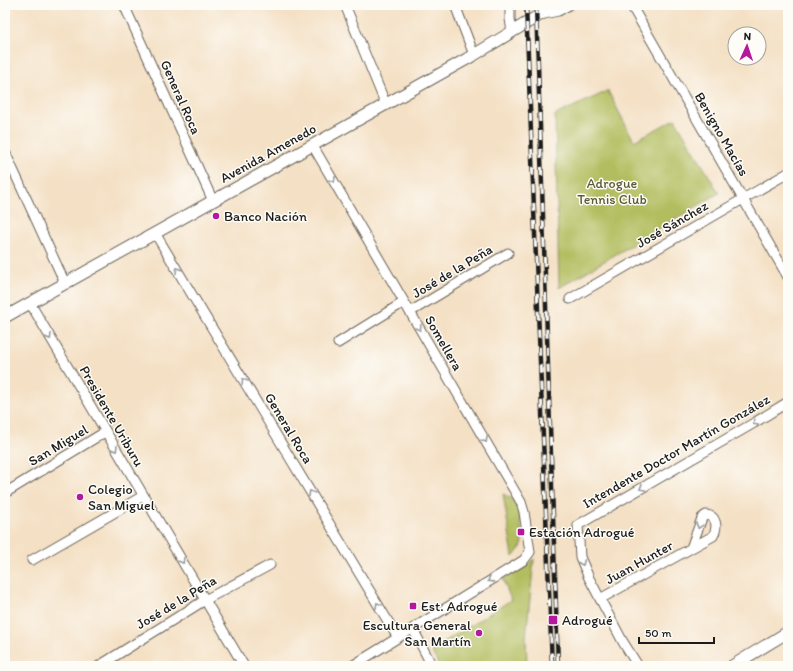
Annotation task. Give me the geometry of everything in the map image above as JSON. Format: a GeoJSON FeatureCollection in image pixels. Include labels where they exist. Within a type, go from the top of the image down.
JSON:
{"type":"FeatureCollection","features":[{"type":"Feature","properties":{"kind":"street","name":"General Roca"},"geometry":{"type":"LineString","coordinates":[[124,5],[213,201]]}},
{"type":"Feature","properties":{"kind":"street"},"geometry":{"type":"LineString","coordinates":[[345,5],[386,105]]}},
{"type":"Feature","properties":{"kind":"street"},"geometry":{"type":"LineString","coordinates":[[455,5],[474,55]]}},
{"type":"Feature","properties":{"kind":"street"},"geometry":{"type":"LineString","coordinates":[[510,5],[512,32]]}},
{"type":"Feature","properties":{"kind":"street","name":"Avenida Amenedo"},"geometry":{"type":"LineString","coordinates":[[5,317],[474,55],[543,13],[552,5]]}},
{"type":"Feature","properties":{"kind":"street","name":"Avenida Amenedo"},"geometry":{"type":"LineString","coordinates":[[543,13],[558,10],[567,5]]}},
{"type":"Feature","properties":{"kind":"street","name":"Benigno Macías"},"geometry":{"type":"LineString","coordinates":[[631,5],[788,277]]}},
{"type":"Feature","properties":{"kind":"street","name":"Somellera"},"geometry":{"type":"LineString","coordinates":[[313,146],[523,507],[530,552],[524,560],[413,629]]}},
{"type":"Feature","properties":{"kind":"street"},"geometry":{"type":"LineString","coordinates":[[5,152],[65,283]]}},
{"type":"Feature","properties":{"kind":"street","name":"José Sánchez"},"geometry":{"type":"LineString","coordinates":[[570,299],[788,173]]}},
{"type":"Feature","properties":{"kind":"street","name":"General Roca"},"geometry":{"type":"LineString","coordinates":[[156,233],[398,638]]}},
{"type":"Feature","properties":{"kind":"street","name":"José de la Peña"},"geometry":{"type":"LineString","coordinates":[[410,312],[508,253]]}},
{"type":"Feature","properties":{"kind":"street"},"geometry":{"type":"LineString","coordinates":[[338,343],[404,302]]}},
{"type":"Feature","properties":{"kind":"street","name":"Presidente Uriburu"},"geometry":{"type":"LineString","coordinates":[[30,303],[244,666]]}},
{"type":"Feature","properties":{"kind":"street","name":"Intendente Doctor Martín González"},"geometry":{"type":"LineString","coordinates":[[600,599],[580,557],[578,525],[788,402]]}},
{"type":"Feature","properties":{"kind":"street","name":"San Miguel"},"geometry":{"type":"LineString","coordinates":[[5,493],[105,432]]}},
{"type":"Feature","properties":{"kind":"street"},"geometry":{"type":"LineString","coordinates":[[32,560],[143,496]]}},
{"type":"Feature","properties":{"kind":"street","name":"Juan Hunter"},"geometry":{"type":"LineString","coordinates":[[600,599],[691,548]]}},
{"type":"Feature","properties":{"kind":"street","name":"José de la Peña"},"geometry":{"type":"LineString","coordinates":[[98,666],[205,600],[270,565]]}},
{"type":"Feature","properties":{"kind":"street"},"geometry":{"type":"LineString","coordinates":[[600,599],[623,642],[638,666]]}},
{"type":"Feature","properties":{"kind":"street"},"geometry":{"type":"LineString","coordinates":[[352,666],[413,629],[432,666]]}},
{"type":"Feature","properties":{"kind":"street"},"geometry":{"type":"LineString","coordinates":[[732,666],[788,632]]}},
{"type":"Feature","properties":{"kind":"green space","name":"Adrogue Tennis Club"},"geometry":{"type":"Polygon","coordinates":[[[608,91],[634,141],[675,119],[719,193],[559,288],[555,115],[608,91]]]}},
{"type":"Feature","properties":{"kind":"green space"},"geometry":{"type":"Polygon","coordinates":[[[503,494],[514,501],[519,510],[520,516],[522,546],[513,557],[503,494]]]}},
{"type":"Feature","properties":{"kind":"green space"},"geometry":{"type":"Polygon","coordinates":[[[534,559],[526,637],[527,666],[439,666],[431,650],[511,600],[503,579],[523,568],[534,559]]]}},
{"type":"Feature","properties":{"kind":"railway"},"geometry":{"type":"LineString","coordinates":[[526,5],[552,666]]}},
{"type":"Feature","properties":{"kind":"railway"},"geometry":{"type":"LineString","coordinates":[[536,5],[558,666]]}},
{"type":"Feature","properties":{"kind":"place","name":"Banco Nación"},"geometry":{"type":"Point","coordinates":[216,216]}},
{"type":"Feature","properties":{"kind":"place","name":"Colegio San Miguel"},"geometry":{"type":"Point","coordinates":[80,497]}},
{"type":"Feature","properties":{"kind":"place","name":"Estación Adrogué"},"geometry":{"type":"Point","coordinates":[521,532]}},
{"type":"Feature","properties":{"kind":"place","name":"Est. Adrogué"},"geometry":{"type":"Point","coordinates":[413,606]}},
{"type":"Feature","properties":{"kind":"place","name":"Adrogué"},"geometry":{"type":"Point","coordinates":[553,620]}},
{"type":"Feature","properties":{"kind":"place","name":"Escultura General San Martín"},"geometry":{"type":"Point","coordinates":[479,633]}}]}
